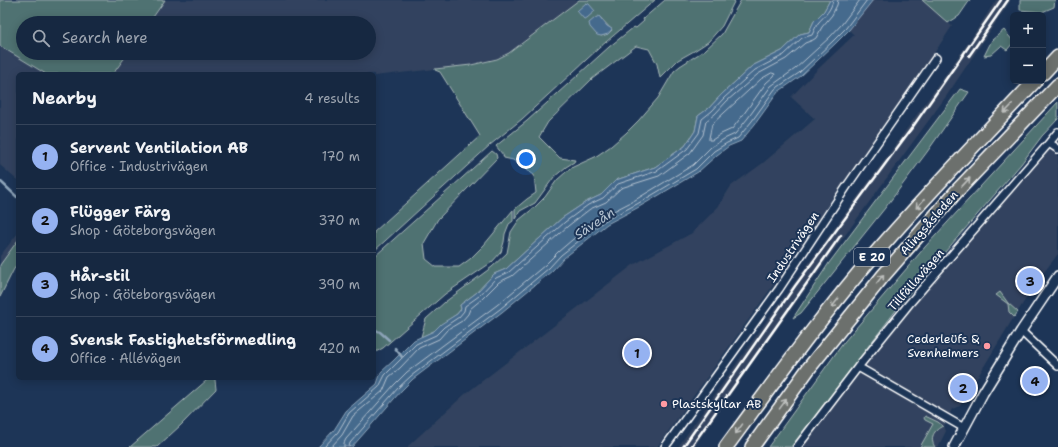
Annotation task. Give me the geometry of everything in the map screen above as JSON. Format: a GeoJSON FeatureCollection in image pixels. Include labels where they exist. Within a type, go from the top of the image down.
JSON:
{"type":"FeatureCollection","features":[{"type":"Feature","properties":{"kind":"highway"},"geometry":{"type":"LineString","coordinates":[[1046,70],[1058,57]]}},
{"type":"Feature","properties":{"kind":"highway","name":"E 20"},"geometry":{"type":"LineString","coordinates":[[726,447],[800,346],[874,256],[959,161],[1032,84]]}},
{"type":"Feature","properties":{"kind":"highway","name":"Alingsåsleden"},"geometry":{"type":"LineString","coordinates":[[752,447],[809,368],[883,276],[956,192],[1058,85]]}},
{"type":"Feature","properties":{"kind":"street","name":"Industrivägen"},"geometry":{"type":"LineString","coordinates":[[665,447],[778,289],[849,183],[936,58]]}},
{"type":"Feature","properties":{"kind":"street","name":"Tillfällavägen"},"geometry":{"type":"LineString","coordinates":[[797,447],[858,367],[909,304],[1058,132]]}},
{"type":"Feature","properties":{"kind":"street"},"geometry":{"type":"LineString","coordinates":[[1049,143],[1058,149]]}},
{"type":"Feature","properties":{"kind":"street"},"geometry":{"type":"LineString","coordinates":[[954,447],[1020,331],[1058,276]]}},
{"type":"Feature","properties":{"kind":"street"},"geometry":{"type":"LineString","coordinates":[[1020,331],[1058,366]]}},
{"type":"Feature","properties":{"kind":"street"},"geometry":{"type":"LineString","coordinates":[[858,367],[964,428]]}},
{"type":"Feature","properties":{"kind":"shaded area"},"geometry":{"type":"Polygon","coordinates":[[[165,0],[579,0],[509,53],[497,59],[471,65],[376,76],[376,72],[114,72],[123,60],[376,60],[376,16],[154,16],[165,0]]]}},
{"type":"Feature","properties":{"kind":"shaded area"},"geometry":{"type":"Polygon","coordinates":[[[873,0],[922,0],[952,26],[918,78],[772,287],[657,447],[407,447],[464,395],[633,265],[692,233],[718,207],[731,186],[763,163],[815,119],[791,97],[854,35],[849,30],[873,0]]]}},
{"type":"Feature","properties":{"kind":"shaded area"},"geometry":{"type":"Polygon","coordinates":[[[996,0],[1011,0],[945,98],[760,352],[694,447],[678,447],[767,320],[971,39],[996,0]]]}},
{"type":"Feature","properties":{"kind":"shaded area"},"geometry":{"type":"Polygon","coordinates":[[[0,46],[16,56],[16,60],[23,60],[43,72],[16,72],[16,179],[0,165],[0,46]]]}},
{"type":"Feature","properties":{"kind":"shaded area"},"geometry":{"type":"Polygon","coordinates":[[[1058,135],[1058,254],[1038,280],[960,406],[952,409],[944,426],[946,431],[938,447],[802,447],[856,375],[908,311],[1039,162],[1058,135]]]}},
{"type":"Feature","properties":{"kind":"shaded area"},"geometry":{"type":"Polygon","coordinates":[[[16,236],[16,243],[0,265],[0,256],[16,236]]]}},
{"type":"Feature","properties":{"kind":"green space"},"geometry":{"type":"Polygon","coordinates":[[[0,0],[165,0],[154,16],[16,16],[16,56],[0,46],[0,0]]]}},
{"type":"Feature","properties":{"kind":"green space"},"geometry":{"type":"Polygon","coordinates":[[[579,0],[655,0],[599,48],[522,119],[490,145],[376,249],[376,230],[480,136],[440,72],[435,69],[471,65],[497,59],[509,53],[579,0]],[[599,16],[601,36],[608,34],[612,30],[599,16]]]}},
{"type":"Feature","properties":{"kind":"green space"},"geometry":{"type":"Polygon","coordinates":[[[665,0],[735,0],[722,26],[708,42],[678,60],[660,78],[657,64],[649,49],[636,46],[592,79],[548,122],[539,137],[560,158],[575,160],[554,177],[535,203],[520,211],[515,219],[515,209],[536,193],[534,175],[513,160],[504,158],[496,146],[527,121],[609,47],[634,27],[636,28],[644,21],[643,19],[665,0]]]}},
{"type":"Feature","properties":{"kind":"green space"},"geometry":{"type":"Polygon","coordinates":[[[741,0],[830,0],[824,11],[814,21],[809,32],[800,34],[782,51],[752,66],[709,108],[698,116],[695,131],[685,146],[655,167],[616,180],[601,195],[586,202],[562,218],[506,269],[494,274],[476,293],[460,305],[461,309],[457,314],[434,331],[421,337],[426,319],[445,302],[492,267],[507,253],[511,232],[519,220],[545,197],[557,180],[573,167],[595,157],[626,133],[658,98],[674,71],[705,50],[722,34],[741,0]]]}},
{"type":"Feature","properties":{"kind":"green space"},"geometry":{"type":"Polygon","coordinates":[[[922,0],[970,0],[959,16],[948,23],[922,0]]]}},
{"type":"Feature","properties":{"kind":"green space"},"geometry":{"type":"Polygon","coordinates":[[[1020,0],[1055,0],[1054,7],[1042,12],[1020,10],[1020,0]]]}},
{"type":"Feature","properties":{"kind":"green space"},"geometry":{"type":"Polygon","coordinates":[[[1004,30],[1010,37],[1010,46],[1007,50],[1001,46],[991,55],[984,56],[992,40],[1004,30]]]}},
{"type":"Feature","properties":{"kind":"green space"},"geometry":{"type":"Polygon","coordinates":[[[23,60],[123,60],[114,72],[43,72],[23,60]]]}},
{"type":"Feature","properties":{"kind":"green space"},"geometry":{"type":"Polygon","coordinates":[[[960,89],[969,92],[927,152],[885,208],[801,313],[793,318],[829,263],[960,89]]]}},
{"type":"Feature","properties":{"kind":"green space"},"geometry":{"type":"Polygon","coordinates":[[[1058,102],[1058,119],[907,296],[791,447],[768,447],[844,342],[925,247],[1058,102]]]}},
{"type":"Feature","properties":{"kind":"green space"},"geometry":{"type":"Polygon","coordinates":[[[492,151],[496,154],[497,158],[438,219],[424,243],[426,259],[436,267],[459,267],[470,259],[484,245],[513,210],[513,221],[509,224],[505,234],[501,252],[492,262],[445,294],[383,348],[376,352],[376,255],[492,151]]]}},
{"type":"Feature","properties":{"kind":"green space"},"geometry":{"type":"Polygon","coordinates":[[[16,243],[16,266],[0,297],[0,265],[16,243]]]}},
{"type":"Feature","properties":{"kind":"green space"},"geometry":{"type":"Polygon","coordinates":[[[1000,292],[1008,303],[1018,312],[1014,317],[1009,312],[1008,304],[996,295],[1000,292]]]}},
{"type":"Feature","properties":{"kind":"green space"},"geometry":{"type":"Polygon","coordinates":[[[207,380],[215,380],[216,389],[157,447],[130,447],[207,380]]]}},
{"type":"Feature","properties":{"kind":"green space"},"geometry":{"type":"Polygon","coordinates":[[[925,416],[943,426],[933,435],[932,440],[935,447],[920,447],[933,424],[925,420],[925,416]]]}},
{"type":"Feature","properties":{"kind":"water","name":"Säveån"},"geometry":{"type":"Polygon","coordinates":[[[830,0],[873,0],[849,30],[836,43],[801,76],[778,92],[741,141],[729,146],[698,172],[607,224],[564,258],[552,271],[502,312],[413,379],[352,447],[318,447],[334,430],[346,411],[377,384],[381,372],[414,340],[434,331],[441,324],[457,314],[461,309],[460,305],[476,293],[494,274],[506,269],[562,218],[586,202],[601,195],[616,180],[655,167],[685,146],[695,131],[698,116],[709,108],[752,66],[782,51],[800,34],[809,32],[814,21],[824,11],[830,0]]]}},
{"type":"Feature","properties":{"kind":"water"},"geometry":{"type":"Polygon","coordinates":[[[586,3],[589,4],[595,11],[584,19],[577,11],[586,3]]]}},
{"type":"Feature","properties":{"kind":"water"},"geometry":{"type":"Polygon","coordinates":[[[599,16],[607,26],[612,29],[608,34],[601,36],[597,35],[590,27],[589,23],[599,16]]]}},
{"type":"Feature","properties":{"kind":"waterway"},"geometry":{"type":"LineString","coordinates":[[0,181],[16,196]]}},
{"type":"Feature","properties":{"kind":"waterway"},"geometry":{"type":"LineString","coordinates":[[376,330],[389,340]]}},
{"type":"Feature","properties":{"kind":"waterway"},"geometry":{"type":"LineString","coordinates":[[395,348],[402,357]]}},
{"type":"Feature","properties":{"kind":"railway"},"geometry":{"type":"LineString","coordinates":[[683,447],[795,286],[914,125],[1001,0]]}},
{"type":"Feature","properties":{"kind":"railway"},"geometry":{"type":"LineString","coordinates":[[969,56],[1008,0]]}},
{"type":"Feature","properties":{"kind":"railway"},"geometry":{"type":"LineString","coordinates":[[691,447],[841,235]]}},
{"type":"Feature","properties":{"kind":"place","name":"Hår-stil"},"geometry":{"type":"Point","coordinates":[1030,281]}},
{"type":"Feature","properties":{"kind":"place","name":"Cederleüfs & Svenheimers"},"geometry":{"type":"Point","coordinates":[987,346]}},
{"type":"Feature","properties":{"kind":"place","name":"Servent Ventilation AB"},"geometry":{"type":"Point","coordinates":[637,353]}},
{"type":"Feature","properties":{"kind":"place","name":"Svensk Fastighetsförmedling"},"geometry":{"type":"Point","coordinates":[1035,381]}},
{"type":"Feature","properties":{"kind":"place","name":"Flügger Färg"},"geometry":{"type":"Point","coordinates":[963,388]}},
{"type":"Feature","properties":{"kind":"place","name":"Plastskyltar AB"},"geometry":{"type":"Point","coordinates":[664,404]}}]}
